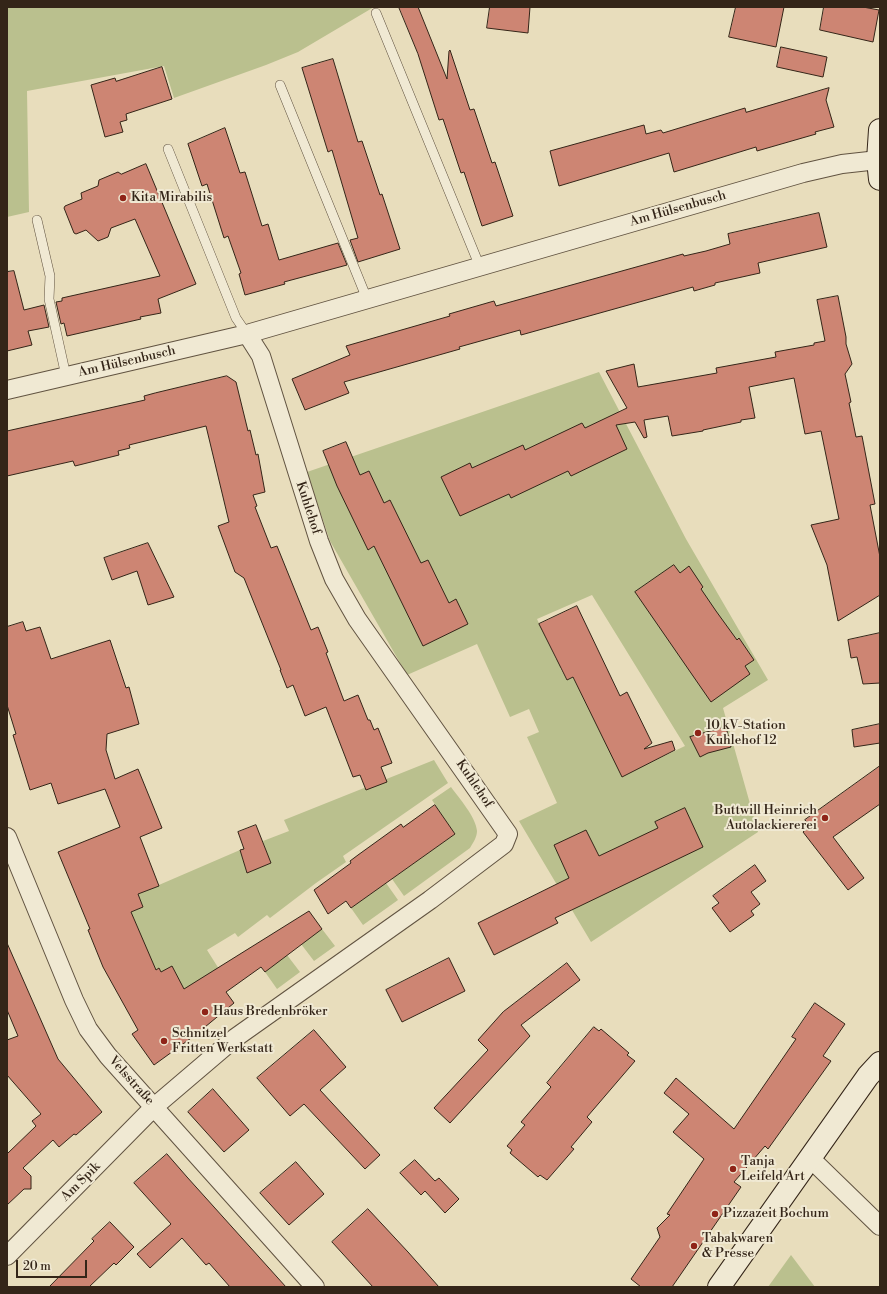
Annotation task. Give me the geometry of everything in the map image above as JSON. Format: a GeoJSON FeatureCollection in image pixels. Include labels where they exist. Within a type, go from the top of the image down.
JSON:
{"type":"FeatureCollection","features":[{"type":"Feature","properties":{"kind":"main road"},"geometry":{"type":"LineString","coordinates":[[879,169],[880,130]]}},
{"type":"Feature","properties":{"kind":"main road"},"geometry":{"type":"LineString","coordinates":[[719,1287],[874,1069],[880,1047]]}},
{"type":"Feature","properties":{"kind":"street","name":"Am Hülsenbusch"},"geometry":{"type":"LineString","coordinates":[[7,390],[247,334],[842,164],[879,169]]}},
{"type":"Feature","properties":{"kind":"street","name":"Kuhlehof"},"geometry":{"type":"LineString","coordinates":[[154,1107],[235,1038],[430,900],[504,844],[508,834],[357,618],[334,579],[319,541],[261,356],[247,334]]}},
{"type":"Feature","properties":{"kind":"street","name":"Velsstraße"},"geometry":{"type":"LineString","coordinates":[[7,837],[74,1000],[88,1029],[108,1056],[315,1287]]}},
{"type":"Feature","properties":{"kind":"street","name":"Am Spik"},"geometry":{"type":"LineString","coordinates":[[7,1256],[154,1107]]}},
{"type":"Feature","properties":{"kind":"street"},"geometry":{"type":"LineString","coordinates":[[810,1158],[880,1226]]}},
{"type":"Feature","properties":{"kind":"lane"},"geometry":{"type":"LineString","coordinates":[[376,13],[480,267]]}},
{"type":"Feature","properties":{"kind":"lane"},"geometry":{"type":"LineString","coordinates":[[280,85],[367,299]]}},
{"type":"Feature","properties":{"kind":"lane"},"geometry":{"type":"LineString","coordinates":[[168,149],[236,318],[247,334]]}},
{"type":"Feature","properties":{"kind":"lane"},"geometry":{"type":"LineString","coordinates":[[36,220],[50,276],[49,299],[66,376]]}},
{"type":"Feature","properties":{"kind":"green space"},"geometry":{"type":"Polygon","coordinates":[[[7,7],[374,7],[298,52],[174,98],[164,66],[27,91],[29,212],[7,217],[7,7]]]}},
{"type":"Feature","properties":{"kind":"green space"},"geometry":{"type":"Polygon","coordinates":[[[599,372],[686,539],[768,680],[723,708],[758,832],[591,942],[519,821],[557,803],[527,737],[539,732],[529,709],[510,717],[477,644],[407,675],[330,541],[307,472],[599,372]],[[592,595],[537,619],[556,659],[561,657],[565,665],[560,668],[567,680],[573,677],[622,776],[685,746],[592,595]]]}},
{"type":"Feature","properties":{"kind":"green space"},"geometry":{"type":"Polygon","coordinates":[[[434,760],[448,783],[343,856],[346,862],[270,918],[267,915],[238,937],[235,933],[207,950],[219,969],[175,996],[159,968],[140,978],[146,949],[131,912],[143,907],[138,894],[240,850],[247,873],[270,863],[263,841],[289,831],[284,820],[434,760]]]}},
{"type":"Feature","properties":{"kind":"green space"},"geometry":{"type":"Polygon","coordinates":[[[451,787],[474,820],[477,831],[476,838],[470,848],[404,896],[392,879],[455,834],[432,800],[451,787]]]}},
{"type":"Feature","properties":{"kind":"green space"},"geometry":{"type":"Polygon","coordinates":[[[386,883],[398,900],[363,925],[351,908],[386,883]]]}},
{"type":"Feature","properties":{"kind":"green space"},"geometry":{"type":"Polygon","coordinates":[[[322,929],[335,946],[314,961],[301,944],[322,929]]]}},
{"type":"Feature","properties":{"kind":"green space"},"geometry":{"type":"Polygon","coordinates":[[[287,955],[300,972],[277,989],[265,972],[287,955]]]}},
{"type":"Feature","properties":{"kind":"green space"},"geometry":{"type":"Polygon","coordinates":[[[791,1255],[815,1287],[768,1287],[791,1255]]]}},
{"type":"Feature","properties":{"kind":"building"},"geometry":{"type":"Polygon","coordinates":[[[399,7],[418,7],[447,79],[450,50],[470,110],[474,109],[492,163],[495,162],[513,216],[482,226],[464,172],[461,173],[443,119],[439,120],[418,54],[399,7]]]}},
{"type":"Feature","properties":{"kind":"building"},"geometry":{"type":"Polygon","coordinates":[[[490,7],[530,7],[528,33],[487,28],[490,7]]]}},
{"type":"Feature","properties":{"kind":"building"},"geometry":{"type":"Polygon","coordinates":[[[736,7],[784,7],[776,47],[729,37],[736,7]]]}},
{"type":"Feature","properties":{"kind":"building"},"geometry":{"type":"Polygon","coordinates":[[[824,7],[863,7],[879,10],[873,42],[820,30],[824,7]]]}},
{"type":"Feature","properties":{"kind":"building"},"geometry":{"type":"Polygon","coordinates":[[[781,47],[827,57],[823,77],[777,67],[781,47]]]}},
{"type":"Feature","properties":{"kind":"building"},"geometry":{"type":"Polygon","coordinates":[[[333,59],[358,142],[362,141],[380,195],[382,194],[400,249],[358,262],[350,240],[358,238],[332,150],[328,152],[302,68],[333,59]]]}},
{"type":"Feature","properties":{"kind":"building"},"geometry":{"type":"Polygon","coordinates":[[[162,67],[172,99],[126,114],[127,120],[120,122],[123,132],[105,137],[91,85],[115,78],[116,81],[162,67]]]}},
{"type":"Feature","properties":{"kind":"building"},"geometry":{"type":"Polygon","coordinates":[[[829,88],[826,100],[834,127],[815,132],[816,134],[757,151],[756,147],[674,172],[669,153],[559,186],[550,151],[644,125],[646,134],[661,130],[663,133],[745,108],[746,112],[829,88]]]}},
{"type":"Feature","properties":{"kind":"building"},"geometry":{"type":"Polygon","coordinates":[[[225,128],[240,173],[245,172],[262,226],[268,224],[279,260],[338,243],[347,265],[284,282],[285,284],[245,295],[239,274],[241,273],[228,236],[224,238],[207,184],[202,186],[188,144],[225,128]]]}},
{"type":"Feature","properties":{"kind":"building"},"geometry":{"type":"Polygon","coordinates":[[[146,164],[196,284],[158,299],[161,313],[67,336],[64,323],[61,324],[56,302],[62,301],[62,298],[160,276],[135,219],[111,228],[108,237],[98,241],[86,230],[76,234],[74,233],[64,208],[65,206],[82,199],[81,193],[98,186],[99,180],[118,172],[121,174],[146,164]]]}},
{"type":"Feature","properties":{"kind":"building"},"geometry":{"type":"Polygon","coordinates":[[[819,213],[827,247],[758,263],[760,273],[715,283],[715,285],[694,291],[693,287],[521,335],[520,330],[459,347],[460,349],[344,382],[349,393],[305,410],[292,379],[350,355],[346,346],[450,316],[449,314],[494,301],[496,306],[683,254],[684,256],[706,251],[730,244],[728,234],[819,213]]]}},
{"type":"Feature","properties":{"kind":"building"},"geometry":{"type":"Polygon","coordinates":[[[14,271],[24,310],[44,305],[49,327],[28,331],[32,345],[7,351],[7,272],[14,271]]]}},
{"type":"Feature","properties":{"kind":"building"},"geometry":{"type":"Polygon","coordinates":[[[838,296],[846,344],[852,364],[845,374],[851,402],[849,403],[856,437],[862,436],[875,504],[870,505],[880,557],[880,595],[838,621],[827,565],[811,525],[839,519],[821,431],[805,434],[794,378],[749,387],[755,418],[741,420],[741,422],[703,431],[672,436],[668,416],[644,420],[647,437],[644,438],[635,422],[616,425],[627,449],[571,476],[568,471],[511,498],[509,494],[460,516],[441,477],[470,463],[472,468],[523,445],[525,450],[582,423],[585,428],[627,408],[606,371],[634,364],[638,387],[717,373],[716,368],[776,357],[775,352],[814,345],[814,343],[825,341],[817,300],[838,296]]]}},
{"type":"Feature","properties":{"kind":"building"},"geometry":{"type":"Polygon","coordinates":[[[227,376],[236,382],[248,431],[250,430],[256,455],[258,454],[265,492],[253,495],[257,506],[255,507],[271,548],[277,546],[311,630],[318,627],[344,701],[358,695],[368,720],[370,720],[374,730],[378,728],[392,763],[381,767],[387,782],[366,790],[360,775],[353,777],[326,707],[305,716],[293,685],[287,688],[244,578],[235,572],[218,526],[229,522],[206,426],[129,445],[130,448],[118,451],[119,455],[75,466],[73,461],[7,476],[7,431],[145,400],[144,396],[227,376]]]}},
{"type":"Feature","properties":{"kind":"building"},"geometry":{"type":"Polygon","coordinates":[[[346,442],[360,475],[369,471],[384,503],[390,500],[421,563],[428,560],[449,603],[456,599],[468,624],[423,646],[374,546],[368,550],[337,486],[323,451],[346,442]]]}},
{"type":"Feature","properties":{"kind":"building"},"geometry":{"type":"Polygon","coordinates":[[[148,543],[174,597],[148,605],[137,571],[112,580],[104,558],[148,543]]]}},
{"type":"Feature","properties":{"kind":"building"},"geometry":{"type":"Polygon","coordinates":[[[674,565],[680,573],[689,566],[703,587],[701,589],[716,611],[737,640],[739,638],[754,660],[745,666],[750,674],[711,702],[635,592],[674,565]]]}},
{"type":"Feature","properties":{"kind":"building"},"geometry":{"type":"Polygon","coordinates":[[[577,606],[620,696],[627,692],[652,743],[644,749],[672,741],[675,750],[622,777],[573,677],[567,680],[539,624],[577,606]]]}},
{"type":"Feature","properties":{"kind":"building"},"geometry":{"type":"Polygon","coordinates":[[[23,622],[26,631],[40,627],[51,659],[110,640],[126,688],[129,687],[139,724],[107,734],[106,750],[115,779],[138,769],[162,828],[140,837],[159,886],[138,894],[143,907],[131,912],[156,970],[159,968],[161,972],[172,966],[184,989],[309,911],[322,929],[265,972],[261,967],[226,992],[234,1003],[205,1028],[154,1065],[132,1034],[138,1030],[103,967],[88,930],[90,929],[58,852],[120,827],[105,789],[58,804],[51,783],[30,790],[13,735],[16,734],[7,705],[7,627],[23,622]]]}},
{"type":"Feature","properties":{"kind":"building"},"geometry":{"type":"Polygon","coordinates":[[[880,633],[880,683],[863,684],[857,657],[851,658],[848,640],[880,633]]]}},
{"type":"Feature","properties":{"kind":"building"},"geometry":{"type":"Polygon","coordinates":[[[880,724],[880,743],[854,747],[852,730],[880,724]]]}},
{"type":"Feature","properties":{"kind":"building"},"geometry":{"type":"Polygon","coordinates":[[[726,727],[731,747],[708,753],[700,757],[690,737],[726,727]]]}},
{"type":"Feature","properties":{"kind":"building"},"geometry":{"type":"Polygon","coordinates":[[[880,766],[880,804],[833,837],[864,878],[848,890],[803,832],[810,826],[805,820],[880,766]]]}},
{"type":"Feature","properties":{"kind":"building"},"geometry":{"type":"Polygon","coordinates":[[[435,805],[455,834],[351,908],[346,901],[328,914],[314,890],[351,863],[350,861],[401,824],[403,827],[435,805]]]}},
{"type":"Feature","properties":{"kind":"building"},"geometry":{"type":"Polygon","coordinates":[[[685,808],[703,847],[555,918],[558,923],[494,955],[478,923],[569,878],[554,845],[586,830],[599,856],[658,828],[655,822],[685,808]]]}},
{"type":"Feature","properties":{"kind":"building"},"geometry":{"type":"Polygon","coordinates":[[[256,825],[271,863],[247,873],[240,850],[244,849],[238,832],[256,825]]]}},
{"type":"Feature","properties":{"kind":"building"},"geometry":{"type":"Polygon","coordinates":[[[755,865],[766,881],[751,892],[760,904],[751,911],[754,915],[730,932],[712,908],[719,903],[713,896],[755,865]]]}},
{"type":"Feature","properties":{"kind":"building"},"geometry":{"type":"Polygon","coordinates":[[[7,943],[58,1059],[102,1112],[76,1135],[74,1134],[59,1147],[53,1140],[23,1168],[31,1176],[31,1189],[24,1189],[7,1205],[7,1152],[8,1153],[36,1126],[32,1121],[41,1114],[7,1075],[7,1040],[18,1036],[7,1010],[7,943]]]}},
{"type":"Feature","properties":{"kind":"building"},"geometry":{"type":"Polygon","coordinates":[[[449,958],[465,991],[402,1022],[386,990],[449,958]]]}},
{"type":"Feature","properties":{"kind":"building"},"geometry":{"type":"Polygon","coordinates":[[[567,963],[580,980],[521,1025],[530,1036],[450,1123],[434,1108],[488,1050],[478,1040],[503,1012],[567,963]]]}},
{"type":"Feature","properties":{"kind":"building"},"geometry":{"type":"Polygon","coordinates":[[[815,1003],[845,1024],[823,1056],[831,1061],[768,1149],[765,1146],[734,1182],[741,1187],[672,1287],[641,1287],[631,1279],[660,1237],[657,1228],[670,1215],[667,1214],[704,1159],[673,1132],[689,1114],[664,1093],[676,1078],[734,1129],[796,1039],[792,1037],[815,1003]]]}},
{"type":"Feature","properties":{"kind":"building"},"geometry":{"type":"Polygon","coordinates":[[[594,1027],[599,1031],[601,1029],[629,1053],[627,1055],[635,1061],[587,1117],[592,1122],[571,1147],[574,1149],[547,1180],[540,1175],[538,1177],[510,1153],[512,1150],[507,1146],[525,1125],[521,1122],[551,1087],[547,1083],[594,1027]]]}},
{"type":"Feature","properties":{"kind":"building"},"geometry":{"type":"Polygon","coordinates":[[[314,1030],[346,1067],[320,1090],[380,1155],[365,1169],[304,1104],[290,1116],[257,1078],[314,1030]]]}},
{"type":"Feature","properties":{"kind":"building"},"geometry":{"type":"Polygon","coordinates":[[[213,1089],[249,1130],[224,1152],[188,1112],[213,1089]]]}},
{"type":"Feature","properties":{"kind":"building"},"geometry":{"type":"Polygon","coordinates":[[[167,1154],[286,1287],[230,1287],[209,1263],[206,1265],[182,1238],[150,1268],[137,1254],[171,1224],[134,1183],[167,1154]]]}},
{"type":"Feature","properties":{"kind":"building"},"geometry":{"type":"Polygon","coordinates":[[[415,1160],[435,1181],[439,1178],[459,1199],[445,1213],[425,1191],[421,1195],[400,1173],[415,1160]]]}},
{"type":"Feature","properties":{"kind":"building"},"geometry":{"type":"Polygon","coordinates":[[[296,1162],[324,1194],[289,1225],[260,1193],[296,1162]]]}},
{"type":"Feature","properties":{"kind":"building"},"geometry":{"type":"Polygon","coordinates":[[[368,1209],[439,1287],[373,1287],[332,1242],[368,1209]]]}},
{"type":"Feature","properties":{"kind":"building"},"geometry":{"type":"Polygon","coordinates":[[[110,1222],[134,1247],[116,1265],[114,1263],[89,1287],[49,1287],[94,1241],[92,1239],[110,1222]]]}},
{"type":"Feature","properties":{"kind":"place","name":"Kita Mirabilis"},"geometry":{"type":"Point","coordinates":[123,198]}},
{"type":"Feature","properties":{"kind":"place","name":"10 kV-Station Kuhlehof 12"},"geometry":{"type":"Point","coordinates":[698,733]}},
{"type":"Feature","properties":{"kind":"place","name":"Buttwill Heinrich Autolackiererei"},"geometry":{"type":"Point","coordinates":[825,818]}},
{"type":"Feature","properties":{"kind":"place","name":"Haus Bredenbröker"},"geometry":{"type":"Point","coordinates":[205,1012]}},
{"type":"Feature","properties":{"kind":"place","name":"Schnitzel Fritten Werkstatt"},"geometry":{"type":"Point","coordinates":[164,1041]}},
{"type":"Feature","properties":{"kind":"place","name":"Tanja Leifeld Art"},"geometry":{"type":"Point","coordinates":[733,1169]}},
{"type":"Feature","properties":{"kind":"place","name":"Pizzazeit Bochum"},"geometry":{"type":"Point","coordinates":[715,1214]}},
{"type":"Feature","properties":{"kind":"place","name":"Tabakwaren & Presse"},"geometry":{"type":"Point","coordinates":[694,1246]}}]}
